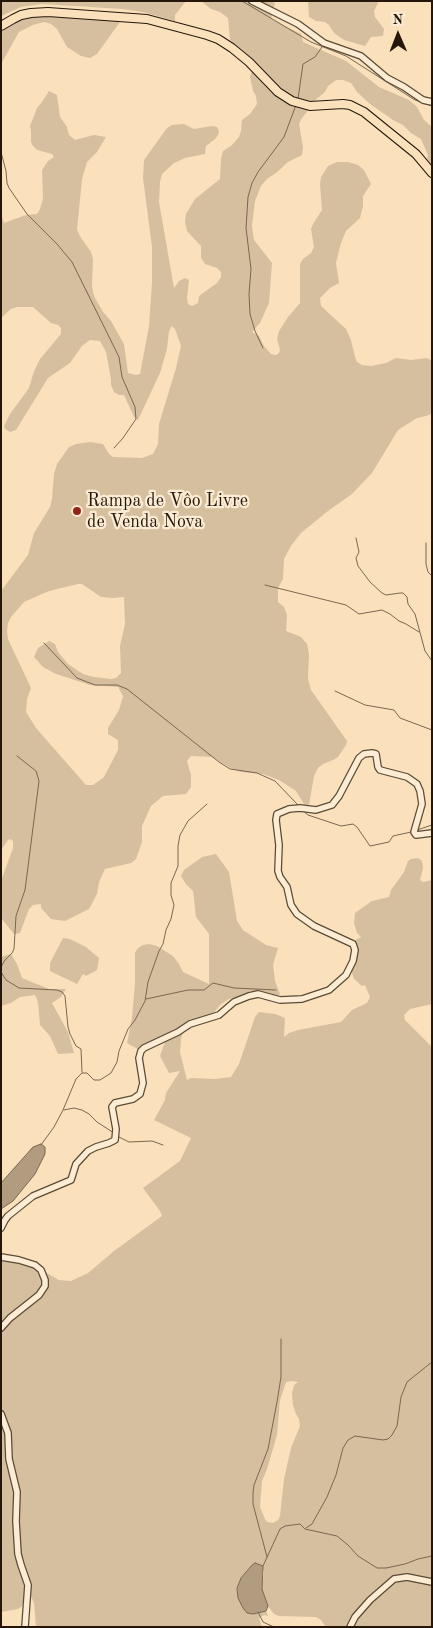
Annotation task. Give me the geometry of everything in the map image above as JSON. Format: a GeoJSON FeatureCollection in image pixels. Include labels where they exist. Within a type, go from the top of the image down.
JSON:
{"type":"FeatureCollection","features":[{"type":"Feature","properties":{"kind":"highway"},"geometry":{"type":"LineString","coordinates":[[1,26],[21,15],[38,12],[131,17],[157,21],[218,39],[249,62],[278,92],[294,102],[310,106],[343,104],[357,107],[416,154],[432,173]]}},
{"type":"Feature","properties":{"kind":"street"},"geometry":{"type":"LineString","coordinates":[[252,1],[290,20],[324,43],[361,56],[387,78],[417,96],[432,102]]}},
{"type":"Feature","properties":{"kind":"street"},"geometry":{"type":"LineString","coordinates":[[2,1226],[12,1213],[33,1196],[48,1188],[69,1182],[76,1164],[92,1148],[115,1140],[116,1129],[112,1106],[119,1102],[133,1099],[140,1094],[143,1083],[139,1058],[140,1051],[144,1048],[175,1034],[190,1024],[219,1015],[234,1002],[249,996],[258,994],[280,1000],[302,999],[329,990],[346,975],[353,961],[354,944],[314,926],[297,914],[291,905],[287,887],[278,871],[277,814],[289,809],[316,810],[332,804],[339,796],[359,758],[372,752],[376,754],[380,770],[407,777],[417,784],[422,804],[414,832],[416,835],[432,833]]}},
{"type":"Feature","properties":{"kind":"street"},"geometry":{"type":"LineString","coordinates":[[1,1258],[19,1260],[35,1265],[45,1280],[45,1286],[39,1295],[10,1318],[1,1328]]}},
{"type":"Feature","properties":{"kind":"street"},"geometry":{"type":"LineString","coordinates":[[1,1414],[8,1433],[9,1459],[17,1492],[18,1554],[28,1585],[25,1627]]}},
{"type":"Feature","properties":{"kind":"street"},"geometry":{"type":"LineString","coordinates":[[350,1627],[355,1617],[370,1600],[394,1579],[406,1577],[432,1582]]}},
{"type":"Feature","properties":{"kind":"shaded area"},"geometry":{"type":"Polygon","coordinates":[[[1,1],[186,1],[175,15],[175,21],[143,12],[122,9],[42,4],[21,7],[1,16],[1,1]]]}},
{"type":"Feature","properties":{"kind":"shaded area"},"geometry":{"type":"Polygon","coordinates":[[[201,1],[270,1],[275,3],[271,19],[301,34],[303,42],[346,61],[379,87],[409,100],[417,107],[424,120],[432,127],[432,170],[426,162],[428,155],[421,139],[370,104],[357,92],[351,83],[336,80],[313,102],[298,99],[278,89],[246,53],[230,40],[228,18],[201,1]]]}},
{"type":"Feature","properties":{"kind":"shaded area"},"geometry":{"type":"Polygon","coordinates":[[[308,1],[379,1],[374,11],[375,17],[384,29],[383,36],[371,37],[365,46],[344,40],[334,33],[325,22],[316,21],[309,17],[308,1]]]}},
{"type":"Feature","properties":{"kind":"shaded area"},"geometry":{"type":"Polygon","coordinates":[[[125,15],[97,54],[90,58],[81,56],[67,47],[57,29],[51,24],[44,22],[19,32],[1,64],[1,25],[17,16],[125,15]]]}},
{"type":"Feature","properties":{"kind":"shaded area"},"geometry":{"type":"Polygon","coordinates":[[[254,70],[274,93],[311,107],[299,124],[303,147],[302,155],[288,162],[267,179],[261,186],[255,201],[252,226],[254,240],[272,263],[269,303],[260,323],[252,332],[259,336],[271,354],[276,355],[279,353],[277,339],[279,331],[300,303],[300,264],[314,247],[311,229],[322,210],[321,177],[328,166],[337,162],[348,162],[358,165],[364,170],[371,184],[363,196],[360,218],[346,231],[341,243],[336,263],[339,283],[330,288],[320,298],[321,306],[346,329],[357,362],[362,365],[371,366],[386,363],[396,358],[411,360],[427,358],[432,361],[431,414],[417,418],[398,430],[372,473],[352,494],[301,533],[284,559],[283,579],[278,588],[278,602],[284,607],[287,615],[286,631],[301,637],[307,644],[309,654],[308,679],[311,690],[347,741],[346,745],[338,757],[318,768],[314,776],[309,805],[304,804],[296,791],[279,780],[263,774],[241,772],[232,769],[212,757],[191,756],[187,761],[191,775],[191,787],[186,794],[163,796],[151,806],[142,826],[142,842],[136,859],[131,863],[105,869],[99,882],[97,894],[89,909],[65,921],[51,919],[41,908],[41,904],[33,905],[29,909],[20,933],[14,934],[1,918],[1,881],[13,848],[13,841],[8,840],[1,850],[1,591],[28,555],[34,533],[50,507],[57,464],[69,447],[90,442],[103,444],[113,457],[142,458],[153,454],[158,444],[159,424],[181,346],[175,329],[172,326],[169,331],[167,349],[160,373],[138,420],[134,417],[124,395],[114,392],[111,385],[106,352],[100,341],[90,340],[82,346],[70,363],[48,378],[16,430],[10,432],[5,429],[4,426],[10,414],[29,388],[40,359],[61,334],[61,328],[51,323],[33,307],[11,309],[1,318],[1,213],[4,223],[26,215],[37,214],[40,209],[43,199],[42,170],[48,161],[54,157],[52,154],[37,150],[33,146],[30,126],[37,108],[49,91],[57,95],[60,117],[67,127],[69,135],[75,140],[94,135],[106,137],[97,152],[87,162],[82,179],[77,230],[91,252],[93,259],[92,286],[94,296],[124,344],[128,373],[140,374],[149,326],[152,282],[152,247],[143,178],[144,160],[167,128],[172,125],[184,124],[194,129],[212,126],[217,127],[219,131],[215,139],[206,146],[205,154],[185,158],[174,163],[162,174],[160,182],[159,202],[174,288],[179,281],[185,278],[189,280],[187,298],[188,304],[192,306],[198,303],[199,296],[217,283],[221,277],[221,272],[217,268],[205,264],[201,258],[201,246],[187,231],[186,214],[195,199],[220,179],[223,151],[239,137],[242,120],[250,114],[257,104],[250,77],[254,70]],[[82,584],[49,591],[24,602],[11,617],[7,631],[8,639],[31,688],[27,699],[26,712],[36,728],[86,785],[93,785],[104,777],[118,750],[118,740],[108,734],[108,728],[119,710],[123,696],[118,687],[90,685],[56,674],[43,667],[34,657],[38,648],[49,641],[55,644],[58,652],[68,664],[83,674],[111,679],[116,678],[121,673],[120,646],[125,624],[124,597],[101,597],[82,584]]]}},
{"type":"Feature","properties":{"kind":"shaded area"},"geometry":{"type":"Polygon","coordinates":[[[216,854],[229,872],[237,921],[243,930],[266,945],[278,948],[273,965],[275,981],[280,994],[277,997],[259,991],[250,991],[221,1004],[211,1016],[185,1025],[180,1052],[187,1080],[191,1078],[215,1079],[231,1077],[239,1064],[255,1017],[259,1012],[275,1014],[285,1018],[284,1037],[298,1030],[341,1022],[352,1010],[367,1003],[370,997],[365,985],[362,986],[354,979],[349,964],[354,941],[361,937],[357,933],[354,923],[355,913],[372,901],[389,897],[391,890],[411,859],[418,858],[422,861],[423,868],[420,880],[423,882],[432,880],[432,1004],[410,1009],[404,1015],[405,1020],[432,1047],[432,1627],[326,1627],[316,1617],[279,1616],[274,1614],[268,1606],[262,1589],[264,1571],[250,1566],[241,1578],[237,1588],[238,1598],[247,1613],[253,1614],[266,1611],[268,1616],[264,1615],[259,1618],[262,1627],[36,1627],[34,1603],[26,1585],[22,1606],[18,1609],[1,1612],[1,1260],[14,1260],[38,1268],[59,1280],[71,1281],[88,1273],[114,1251],[162,1216],[143,1188],[180,1161],[191,1138],[154,1120],[165,1100],[166,1093],[180,1071],[169,1073],[160,1056],[167,1036],[141,1051],[127,1043],[132,1018],[135,953],[143,945],[157,946],[173,956],[183,972],[209,984],[209,934],[196,917],[193,891],[181,876],[184,870],[202,857],[216,854]],[[286,1382],[280,1400],[277,1435],[262,1481],[260,1507],[267,1522],[273,1523],[280,1516],[284,1479],[291,1448],[300,1426],[293,1405],[292,1393],[294,1385],[298,1382],[286,1382]]]}},
{"type":"Feature","properties":{"kind":"shaded area"},"geometry":{"type":"Polygon","coordinates":[[[63,938],[70,939],[86,947],[99,958],[97,970],[86,976],[83,974],[77,984],[50,971],[50,963],[63,938]]]}},
{"type":"Feature","properties":{"kind":"shaded area"},"geometry":{"type":"Polygon","coordinates":[[[11,954],[22,978],[49,989],[66,989],[61,997],[52,1003],[68,1032],[74,1053],[58,1054],[50,1036],[40,1025],[38,1002],[35,995],[20,997],[11,1003],[1,1006],[1,957],[11,954]]]}},
{"type":"Feature","properties":{"kind":"shaded area"},"geometry":{"type":"Polygon","coordinates":[[[41,1144],[45,1147],[45,1154],[35,1174],[13,1201],[1,1209],[1,1183],[33,1147],[41,1144]]]}},
{"type":"Feature","properties":{"kind":"shaded area"},"geometry":{"type":"Polygon","coordinates":[[[255,1563],[263,1566],[262,1589],[268,1606],[266,1611],[253,1614],[247,1613],[243,1608],[238,1598],[237,1588],[241,1578],[255,1563]]]}},
{"type":"Feature","properties":{"kind":"waterway"},"geometry":{"type":"LineString","coordinates":[[242,1],[311,42],[346,56],[415,100],[432,106]]}},
{"type":"Feature","properties":{"kind":"waterway"},"geometry":{"type":"LineString","coordinates":[[298,99],[303,64],[315,57],[322,47]]}},
{"type":"Feature","properties":{"kind":"waterway"},"geometry":{"type":"LineString","coordinates":[[263,348],[250,314],[251,269],[246,228],[248,197],[258,172],[284,137],[296,105]]}},
{"type":"Feature","properties":{"kind":"waterway"},"geometry":{"type":"LineString","coordinates":[[1,152],[9,188],[27,214],[72,262],[119,357],[122,377],[135,407],[136,419],[114,448]]}},
{"type":"Feature","properties":{"kind":"waterway"},"geometry":{"type":"LineString","coordinates":[[356,538],[359,552],[356,558],[358,566],[370,582],[382,593],[386,595],[403,593],[407,597],[408,604],[415,614],[425,651],[432,661]]}},
{"type":"Feature","properties":{"kind":"waterway"},"geometry":{"type":"LineString","coordinates":[[426,543],[426,564],[428,572],[432,576]]}},
{"type":"Feature","properties":{"kind":"waterway"},"geometry":{"type":"LineString","coordinates":[[265,585],[346,605],[359,614],[382,610],[419,632]]}},
{"type":"Feature","properties":{"kind":"waterway"},"geometry":{"type":"LineString","coordinates":[[44,643],[77,678],[95,685],[117,685],[127,689],[219,762],[230,769],[257,773],[275,781],[298,805]]}},
{"type":"Feature","properties":{"kind":"waterway"},"geometry":{"type":"LineString","coordinates":[[335,691],[365,705],[394,710],[400,718],[432,730]]}},
{"type":"Feature","properties":{"kind":"waterway"},"geometry":{"type":"LineString","coordinates":[[1,967],[14,949],[16,916],[25,890],[39,781],[36,771],[17,756]]}},
{"type":"Feature","properties":{"kind":"waterway"},"geometry":{"type":"LineString","coordinates":[[82,1073],[87,1073],[94,1080],[100,1080],[111,1073],[117,1062],[119,1051],[128,1029],[145,1001],[148,982],[171,919],[174,905],[171,895],[171,883],[178,866],[180,835],[188,821],[207,804]]}},
{"type":"Feature","properties":{"kind":"waterway"},"geometry":{"type":"LineString","coordinates":[[302,810],[308,815],[341,826],[353,824],[370,846],[389,842],[393,836],[411,832]]}},
{"type":"Feature","properties":{"kind":"waterway"},"geometry":{"type":"LineString","coordinates":[[417,830],[432,825]]}},
{"type":"Feature","properties":{"kind":"waterway"},"geometry":{"type":"LineString","coordinates":[[1,972],[6,980],[19,988],[57,990],[62,992],[65,996],[70,1034],[76,1046],[81,1049],[82,1072]]}},
{"type":"Feature","properties":{"kind":"waterway"},"geometry":{"type":"LineString","coordinates":[[146,999],[188,990],[204,990],[213,983],[234,988],[276,990]]}},
{"type":"Feature","properties":{"kind":"waterway"},"geometry":{"type":"LineString","coordinates":[[41,1145],[54,1127],[76,1079],[82,1073]]}},
{"type":"Feature","properties":{"kind":"waterway"},"geometry":{"type":"LineString","coordinates":[[64,1110],[74,1108],[82,1110],[114,1133]]}},
{"type":"Feature","properties":{"kind":"waterway"},"geometry":{"type":"LineString","coordinates":[[117,1136],[129,1142],[152,1141],[163,1145]]}},
{"type":"Feature","properties":{"kind":"waterway"},"geometry":{"type":"LineString","coordinates":[[267,1557],[253,1504],[253,1493],[254,1485],[268,1449],[277,1402],[281,1377],[281,1339]]}},
{"type":"Feature","properties":{"kind":"waterway"},"geometry":{"type":"LineString","coordinates":[[306,1528],[312,1524],[327,1497],[336,1475],[343,1448],[348,1440],[355,1436],[388,1439],[397,1426],[401,1397],[407,1382],[432,1362]]}},
{"type":"Feature","properties":{"kind":"waterway"},"geometry":{"type":"LineString","coordinates":[[263,1566],[280,1529],[285,1526],[300,1524],[305,1529],[337,1536],[358,1556],[377,1568],[405,1564],[432,1556]]}},
{"type":"Feature","properties":{"kind":"waterway"},"geometry":{"type":"LineString","coordinates":[[258,1612],[263,1622],[274,1627]]}},
{"type":"Feature","properties":{"kind":"place","name":"Rampa de Vôo Livre de Venda Nova"},"geometry":{"type":"Point","coordinates":[77,511]}}]}
